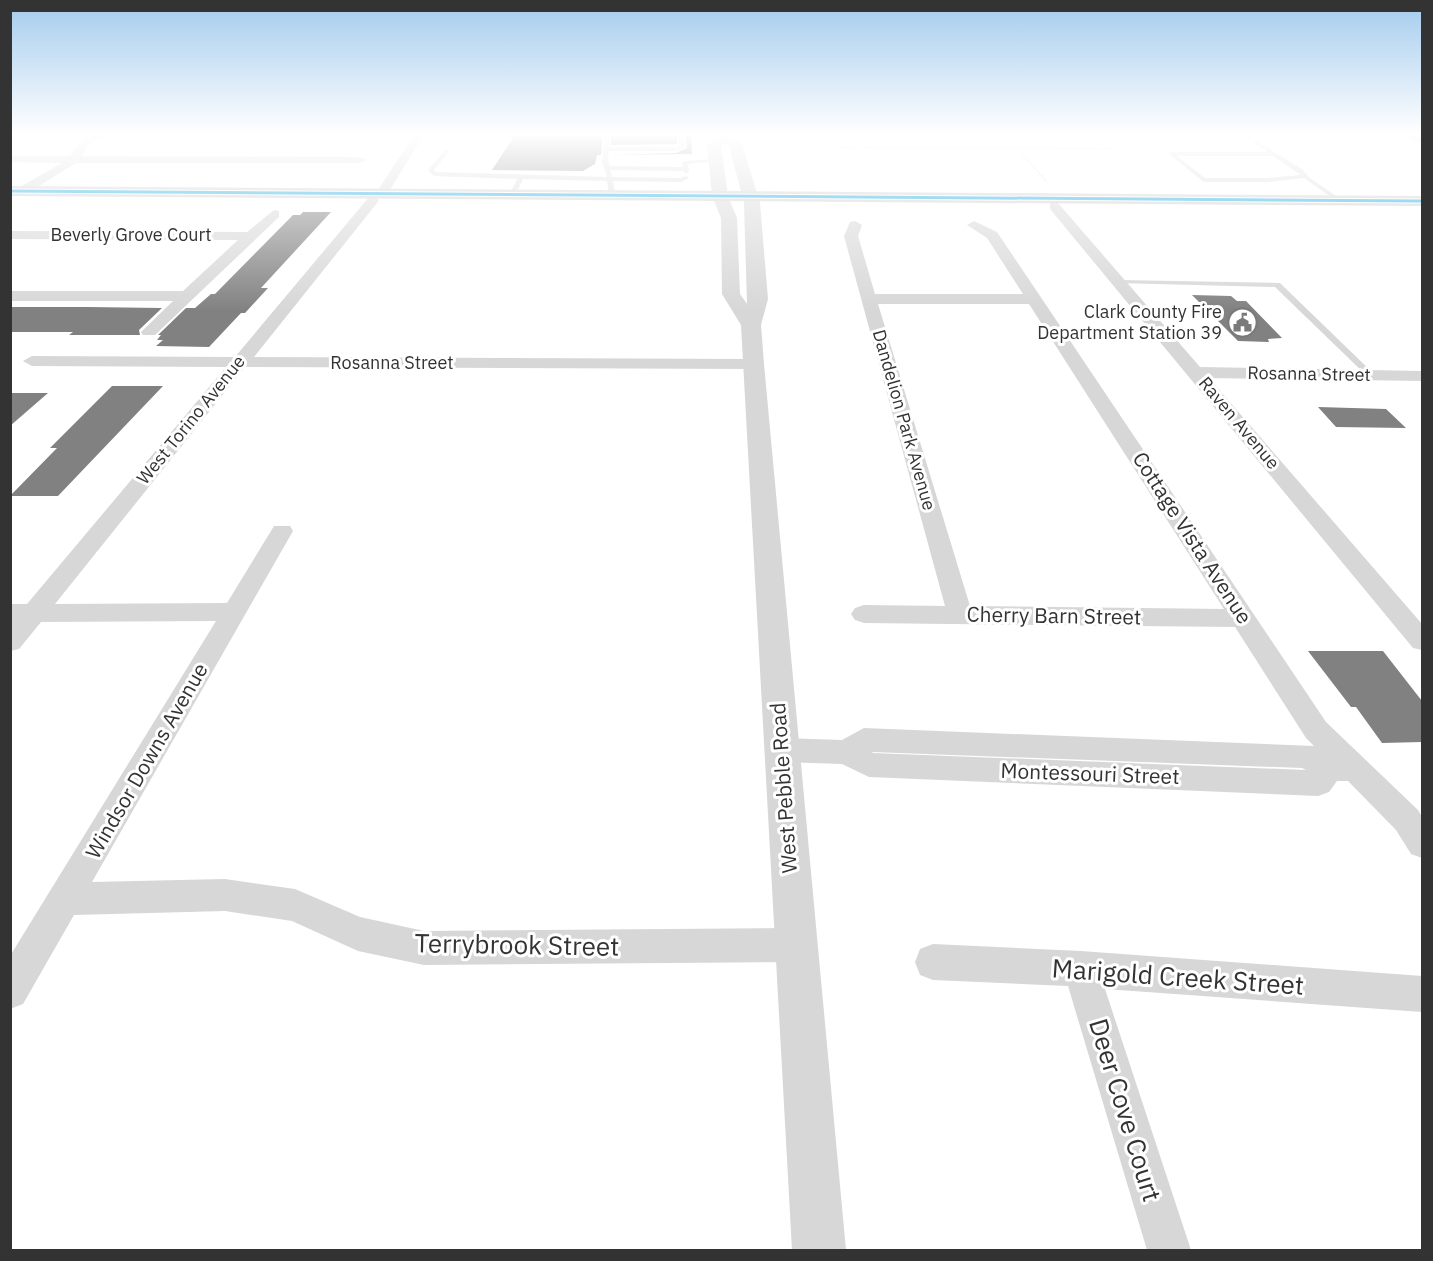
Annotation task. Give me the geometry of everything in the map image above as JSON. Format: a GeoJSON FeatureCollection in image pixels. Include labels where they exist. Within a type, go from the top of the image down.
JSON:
{"type":"FeatureCollection","features":[{"type":"Feature","properties":{"kind":"main road"},"geometry":{"type":"LineString","coordinates":[[13,194],[298,200],[506,194],[722,199]]}},
{"type":"Feature","properties":{"kind":"main road"},"geometry":{"type":"LineString","coordinates":[[247,194],[1422,208]]}},
{"type":"Feature","properties":{"kind":"main road"},"geometry":{"type":"LineString","coordinates":[[751,199],[999,206],[1052,202],[1098,202],[1104,199],[1422,201]]}},
{"type":"Feature","properties":{"kind":"street","name":"West Torino Avenue"},"geometry":{"type":"LineString","coordinates":[[10,642],[22,613],[380,194]]}},
{"type":"Feature","properties":{"kind":"street","name":"West Pebble Road"},"geometry":{"type":"LineString","coordinates":[[721,194],[729,218],[731,294],[751,325]]}},
{"type":"Feature","properties":{"kind":"street","name":"West Pebble Road"},"geometry":{"type":"LineString","coordinates":[[750,194],[758,299],[751,325],[753,364],[819,1251]]}},
{"type":"Feature","properties":{"kind":"street","name":"Raven Avenue"},"geometry":{"type":"LineString","coordinates":[[1052,202],[1422,641]]}},
{"type":"Feature","properties":{"kind":"street"},"geometry":{"type":"LineString","coordinates":[[149,332],[274,214]]}},
{"type":"Feature","properties":{"kind":"street","name":"Dandelion Park Avenue"},"geometry":{"type":"LineString","coordinates":[[855,225],[851,236],[960,615]]}},
{"type":"Feature","properties":{"kind":"street","name":"Cottage Vista Avenue"},"geometry":{"type":"LineString","coordinates":[[974,225],[992,235],[1342,769],[1407,820],[1422,844]]}},
{"type":"Feature","properties":{"kind":"street","name":"Beverly Grove Court"},"geometry":{"type":"LineString","coordinates":[[10,235],[252,236]]}},
{"type":"Feature","properties":{"kind":"street"},"geometry":{"type":"LineString","coordinates":[[10,296],[187,296]]}},
{"type":"Feature","properties":{"kind":"street"},"geometry":{"type":"LineString","coordinates":[[869,299],[1034,299]]}},
{"type":"Feature","properties":{"kind":"street","name":"Rosanna Street"},"geometry":{"type":"LineString","coordinates":[[32,361],[753,364]]}},
{"type":"Feature","properties":{"kind":"street","name":"Rosanna Street"},"geometry":{"type":"LineString","coordinates":[[1196,372],[1422,376]]}},
{"type":"Feature","properties":{"kind":"street","name":"Windsor Downs Avenue"},"geometry":{"type":"LineString","coordinates":[[10,991],[282,531]]}},
{"type":"Feature","properties":{"kind":"street"},"geometry":{"type":"LineString","coordinates":[[22,613],[234,612]]}},
{"type":"Feature","properties":{"kind":"street","name":"Cherry Barn Street"},"geometry":{"type":"LineString","coordinates":[[864,614],[1245,618]]}},
{"type":"Feature","properties":{"kind":"street","name":"Montessouri Street"},"geometry":{"type":"LineString","coordinates":[[782,750],[847,752],[869,765],[1318,783],[1342,769]]}},
{"type":"Feature","properties":{"kind":"street","name":"Terrybrook Street"},"geometry":{"type":"LineString","coordinates":[[66,899],[225,895],[295,905],[358,934],[424,948],[796,945]]}},
{"type":"Feature","properties":{"kind":"street","name":"Marigold Creek Street"},"geometry":{"type":"LineString","coordinates":[[933,963],[1081,969],[1422,994]]}},
{"type":"Feature","properties":{"kind":"street","name":"Deer Cove Court"},"geometry":{"type":"LineString","coordinates":[[1081,969],[1169,1251]]}},
{"type":"Feature","properties":{"kind":"lane"},"geometry":{"type":"LineString","coordinates":[[1330,194],[1340,201]]}},
{"type":"Feature","properties":{"kind":"lane"},"geometry":{"type":"LineString","coordinates":[[1119,282],[1277,285],[1371,375]]}},
{"type":"Feature","properties":{"kind":"path"},"geometry":{"type":"LineString","coordinates":[[1051,194],[1052,202]]}},
{"type":"Feature","properties":{"kind":"building"},"geometry":{"type":"Polygon","coordinates":[[[303,212],[331,212],[261,288],[268,288],[209,347],[156,346],[163,340],[157,340],[161,335],[158,335],[186,308],[195,308],[211,294],[215,294],[293,215],[300,215],[303,212]]]}},
{"type":"Feature","properties":{"kind":"building","name":"Clark County Fire Department Station 39"},"geometry":{"type":"Polygon","coordinates":[[[1192,295],[1231,296],[1237,301],[1246,301],[1282,338],[1268,339],[1269,342],[1238,341],[1192,295]]]}},
{"type":"Feature","properties":{"kind":"building"},"geometry":{"type":"Polygon","coordinates":[[[10,307],[162,308],[139,330],[140,335],[69,335],[73,332],[10,332],[10,307]]]}},
{"type":"Feature","properties":{"kind":"building"},"geometry":{"type":"Polygon","coordinates":[[[112,386],[163,386],[58,496],[10,496],[57,448],[50,448],[112,386]]]}},
{"type":"Feature","properties":{"kind":"building"},"geometry":{"type":"Polygon","coordinates":[[[10,393],[48,393],[10,426],[10,393]]]}},
{"type":"Feature","properties":{"kind":"building"},"geometry":{"type":"Polygon","coordinates":[[[1318,407],[1386,409],[1406,428],[1336,427],[1318,407]]]}},
{"type":"Feature","properties":{"kind":"building"},"geometry":{"type":"Polygon","coordinates":[[[1308,651],[1383,651],[1422,701],[1422,742],[1382,743],[1356,707],[1351,707],[1308,651]]]}},
{"type":"Feature","properties":{"kind":"transit line"},"geometry":{"type":"LineString","coordinates":[[412,194],[1422,201]]}},
{"type":"Feature","properties":{"kind":"place","name":"Clark County Fire Department Station 39"},"geometry":{"type":"Point","coordinates":[1243,322]}}]}
